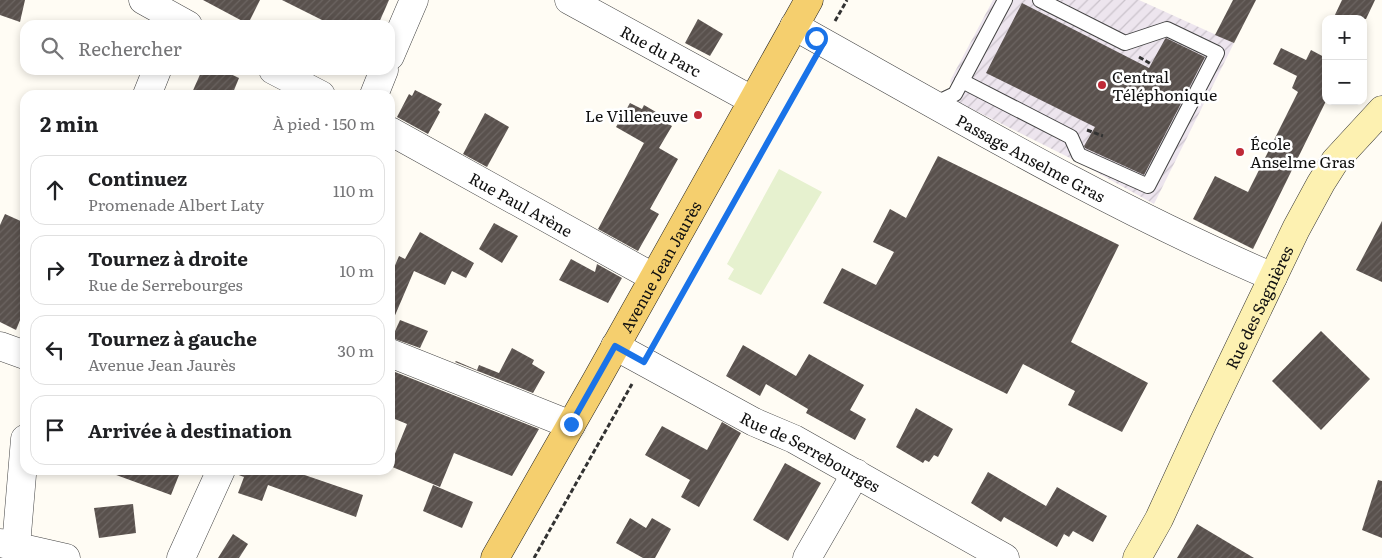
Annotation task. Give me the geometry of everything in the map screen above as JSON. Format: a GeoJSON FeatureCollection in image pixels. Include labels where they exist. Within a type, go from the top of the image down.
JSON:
{"type":"FeatureCollection","features":[{"type":"Feature","properties":{"kind":"main road","name":"Avenue Jean Jaurès"},"geometry":{"type":"LineString","coordinates":[[495,558],[809,0]]}},
{"type":"Feature","properties":{"kind":"main road","name":"Rue des Sagnières"},"geometry":{"type":"LineString","coordinates":[[1137,558],[1159,519],[1296,229],[1335,161],[1382,110]]}},
{"type":"Feature","properties":{"kind":"main road","name":"Rue des Sagnières"},"geometry":{"type":"LineString","coordinates":[[1148,558],[1159,519]]}},
{"type":"Feature","properties":{"kind":"street"},"geometry":{"type":"LineString","coordinates":[[143,0],[175,20]]}},
{"type":"Feature","properties":{"kind":"street"},"geometry":{"type":"LineString","coordinates":[[395,44],[414,0]]}},
{"type":"Feature","properties":{"kind":"street","name":"Rue du Parc"},"geometry":{"type":"LineString","coordinates":[[569,0],[752,100]]}},
{"type":"Feature","properties":{"kind":"street","name":"Passage Anselme Gras"},"geometry":{"type":"LineString","coordinates":[[794,26],[1101,196],[1206,248],[1273,277]]}},
{"type":"Feature","properties":{"kind":"street"},"geometry":{"type":"LineString","coordinates":[[149,90],[156,75]]}},
{"type":"Feature","properties":{"kind":"street"},"geometry":{"type":"LineString","coordinates":[[283,75],[312,90]]}},
{"type":"Feature","properties":{"kind":"street"},"geometry":{"type":"LineString","coordinates":[[376,90],[382,75]]}},
{"type":"Feature","properties":{"kind":"street","name":"Rue Paul Arène"},"geometry":{"type":"LineString","coordinates":[[395,135],[653,276]]}},
{"type":"Feature","properties":{"kind":"street"},"geometry":{"type":"LineString","coordinates":[[0,346],[20,353]]}},
{"type":"Feature","properties":{"kind":"street","name":"Rue de Serrebourges"},"geometry":{"type":"LineString","coordinates":[[615,346],[754,422],[794,439],[1006,558]]}},
{"type":"Feature","properties":{"kind":"street"},"geometry":{"type":"LineString","coordinates":[[395,355],[571,424]]}},
{"type":"Feature","properties":{"kind":"street"},"geometry":{"type":"LineString","coordinates":[[20,469],[8,544],[66,558]]}},
{"type":"Feature","properties":{"kind":"street"},"geometry":{"type":"LineString","coordinates":[[807,558],[856,473]]}},
{"type":"Feature","properties":{"kind":"street"},"geometry":{"type":"LineString","coordinates":[[181,558],[219,475]]}},
{"type":"Feature","properties":{"kind":"lane"},"geometry":{"type":"LineString","coordinates":[[943,108],[955,94],[1005,0]]}},
{"type":"Feature","properties":{"kind":"lane"},"geometry":{"type":"LineString","coordinates":[[962,81],[1071,137],[1079,155],[1148,186],[1217,53],[1168,29],[1125,43],[1040,0]]}},
{"type":"Feature","properties":{"kind":"path"},"geometry":{"type":"LineString","coordinates":[[534,558],[847,0]]}},
{"type":"Feature","properties":{"kind":"shaded area"},"geometry":{"type":"Polygon","coordinates":[[[993,0],[1139,0],[1234,43],[1154,204],[1080,163],[958,102],[950,81],[993,0]]]}},
{"type":"Feature","properties":{"kind":"green space"},"geometry":{"type":"Polygon","coordinates":[[[779,169],[822,192],[761,295],[728,279],[734,269],[727,264],[779,169]]]}},
{"type":"Feature","properties":{"kind":"building"},"geometry":{"type":"Polygon","coordinates":[[[0,0],[25,0],[20,22],[0,15],[0,0]]]}},
{"type":"Feature","properties":{"kind":"building"},"geometry":{"type":"Polygon","coordinates":[[[203,0],[260,0],[250,20],[240,20],[203,0]]]}},
{"type":"Feature","properties":{"kind":"building"},"geometry":{"type":"Polygon","coordinates":[[[282,0],[389,0],[380,20],[322,20],[282,0]]]}},
{"type":"Feature","properties":{"kind":"building"},"geometry":{"type":"Polygon","coordinates":[[[1233,0],[1256,0],[1234,43],[1215,35],[1233,0]]]}},
{"type":"Feature","properties":{"kind":"building"},"geometry":{"type":"Polygon","coordinates":[[[1342,0],[1375,0],[1367,17],[1367,15],[1335,15],[1342,0]]]}},
{"type":"Feature","properties":{"kind":"building","name":"Central Téléphonique"},"geometry":{"type":"Polygon","coordinates":[[[1022,3],[1149,68],[1166,38],[1205,57],[1144,175],[1085,148],[1084,146],[1095,127],[986,73],[1022,3]]]}},
{"type":"Feature","properties":{"kind":"building"},"geometry":{"type":"Polygon","coordinates":[[[698,19],[723,34],[710,56],[685,43],[698,19]]]}},
{"type":"Feature","properties":{"kind":"building"},"geometry":{"type":"Polygon","coordinates":[[[1281,48],[1306,60],[1311,50],[1322,56],[1322,105],[1324,105],[1253,249],[1193,219],[1215,176],[1248,192],[1298,92],[1292,88],[1297,76],[1273,64],[1281,48]]]}},
{"type":"Feature","properties":{"kind":"building"},"geometry":{"type":"Polygon","coordinates":[[[200,75],[233,75],[239,78],[234,90],[193,90],[200,75]]]}},
{"type":"Feature","properties":{"kind":"building"},"geometry":{"type":"Polygon","coordinates":[[[415,90],[442,104],[438,110],[440,112],[428,134],[397,117],[409,94],[412,96],[415,90]]]}},
{"type":"Feature","properties":{"kind":"building"},"geometry":{"type":"Polygon","coordinates":[[[630,103],[642,109],[644,105],[661,115],[659,119],[672,126],[659,148],[678,159],[650,209],[659,214],[638,251],[598,229],[644,143],[616,127],[630,103]]]}},
{"type":"Feature","properties":{"kind":"building"},"geometry":{"type":"Polygon","coordinates":[[[485,113],[509,127],[487,167],[463,154],[485,113]]]}},
{"type":"Feature","properties":{"kind":"building"},"geometry":{"type":"Polygon","coordinates":[[[938,156],[1119,245],[1071,342],[1148,383],[1122,432],[1068,405],[1075,391],[1023,364],[1007,394],[823,303],[842,268],[876,285],[894,252],[873,242],[890,209],[906,218],[938,156]]]}},
{"type":"Feature","properties":{"kind":"building"},"geometry":{"type":"Polygon","coordinates":[[[5,214],[20,221],[20,320],[16,330],[0,322],[0,225],[5,214]]]}},
{"type":"Feature","properties":{"kind":"building"},"geometry":{"type":"Polygon","coordinates":[[[1382,221],[1382,282],[1356,270],[1382,221]]]}},
{"type":"Feature","properties":{"kind":"building"},"geometry":{"type":"Polygon","coordinates":[[[494,223],[518,236],[502,263],[479,249],[494,223]]]}},
{"type":"Feature","properties":{"kind":"building"},"geometry":{"type":"Polygon","coordinates":[[[420,232],[474,263],[466,278],[452,271],[445,285],[414,271],[395,315],[395,265],[399,256],[405,259],[420,232]]]}},
{"type":"Feature","properties":{"kind":"building"},"geometry":{"type":"Polygon","coordinates":[[[571,259],[595,272],[597,264],[622,278],[608,303],[559,280],[571,259]]]}},
{"type":"Feature","properties":{"kind":"building"},"geometry":{"type":"Polygon","coordinates":[[[400,320],[428,331],[420,348],[395,339],[395,331],[400,320]]]}},
{"type":"Feature","properties":{"kind":"building"},"geometry":{"type":"Polygon","coordinates":[[[1321,331],[1370,379],[1321,430],[1272,381],[1321,331]]]}},
{"type":"Feature","properties":{"kind":"building"},"geometry":{"type":"Polygon","coordinates":[[[743,345],[796,376],[809,354],[864,385],[850,410],[866,419],[855,440],[806,413],[808,409],[766,384],[760,396],[726,376],[743,345]]]}},
{"type":"Feature","properties":{"kind":"building"},"geometry":{"type":"Polygon","coordinates":[[[512,348],[534,360],[532,364],[545,372],[533,393],[455,362],[477,370],[479,365],[499,373],[512,348]]]}},
{"type":"Feature","properties":{"kind":"building"},"geometry":{"type":"Polygon","coordinates":[[[395,372],[539,429],[512,476],[454,453],[440,487],[395,468],[395,454],[407,424],[395,419],[395,372]]]}},
{"type":"Feature","properties":{"kind":"building"},"geometry":{"type":"Polygon","coordinates":[[[916,408],[953,429],[938,457],[934,455],[929,462],[925,460],[923,463],[896,447],[916,408]]]}},
{"type":"Feature","properties":{"kind":"building"},"geometry":{"type":"Polygon","coordinates":[[[722,422],[741,433],[699,507],[681,497],[690,480],[645,455],[662,426],[707,450],[722,422]]]}},
{"type":"Feature","properties":{"kind":"building"},"geometry":{"type":"Polygon","coordinates":[[[785,463],[821,483],[788,541],[753,520],[785,463]]]}},
{"type":"Feature","properties":{"kind":"building"},"geometry":{"type":"Polygon","coordinates":[[[988,472],[1046,506],[1057,487],[1107,516],[1093,542],[1073,531],[1069,537],[1064,534],[1057,547],[1004,517],[1001,522],[971,503],[988,472]]]}},
{"type":"Feature","properties":{"kind":"building"},"geometry":{"type":"Polygon","coordinates":[[[116,475],[179,475],[171,495],[116,475]]]}},
{"type":"Feature","properties":{"kind":"building"},"geometry":{"type":"Polygon","coordinates":[[[239,475],[305,475],[363,495],[356,517],[268,485],[262,501],[238,493],[244,477],[239,475]]]}},
{"type":"Feature","properties":{"kind":"building"},"geometry":{"type":"Polygon","coordinates":[[[1378,480],[1382,481],[1382,538],[1362,530],[1378,480]]]}},
{"type":"Feature","properties":{"kind":"building"},"geometry":{"type":"Polygon","coordinates":[[[433,485],[473,502],[462,528],[423,511],[433,485]]]}},
{"type":"Feature","properties":{"kind":"building"},"geometry":{"type":"Polygon","coordinates":[[[133,504],[136,533],[99,538],[94,508],[133,504]]]}},
{"type":"Feature","properties":{"kind":"building"},"geometry":{"type":"Polygon","coordinates":[[[630,518],[646,528],[652,518],[671,529],[655,558],[643,558],[616,543],[630,518]]]}},
{"type":"Feature","properties":{"kind":"building"},"geometry":{"type":"Polygon","coordinates":[[[1197,524],[1254,558],[1177,558],[1197,524]]]}},
{"type":"Feature","properties":{"kind":"building"},"geometry":{"type":"Polygon","coordinates":[[[233,534],[248,544],[239,558],[218,558],[233,534]]]}},
{"type":"Feature","properties":{"kind":"place","name":"Central Téléphonique"},"geometry":{"type":"Point","coordinates":[1102,85]}},
{"type":"Feature","properties":{"kind":"place","name":"Le Villeneuve"},"geometry":{"type":"Point","coordinates":[698,115]}},
{"type":"Feature","properties":{"kind":"place","name":"École Anselme Gras"},"geometry":{"type":"Point","coordinates":[1240,152]}},
{"type":"Feature","properties":{"kind":"route"},"geometry":{"type":"LineString","coordinates":[[571,424],[615,346],[644,362],[824,42],[816,38]]}}]}
